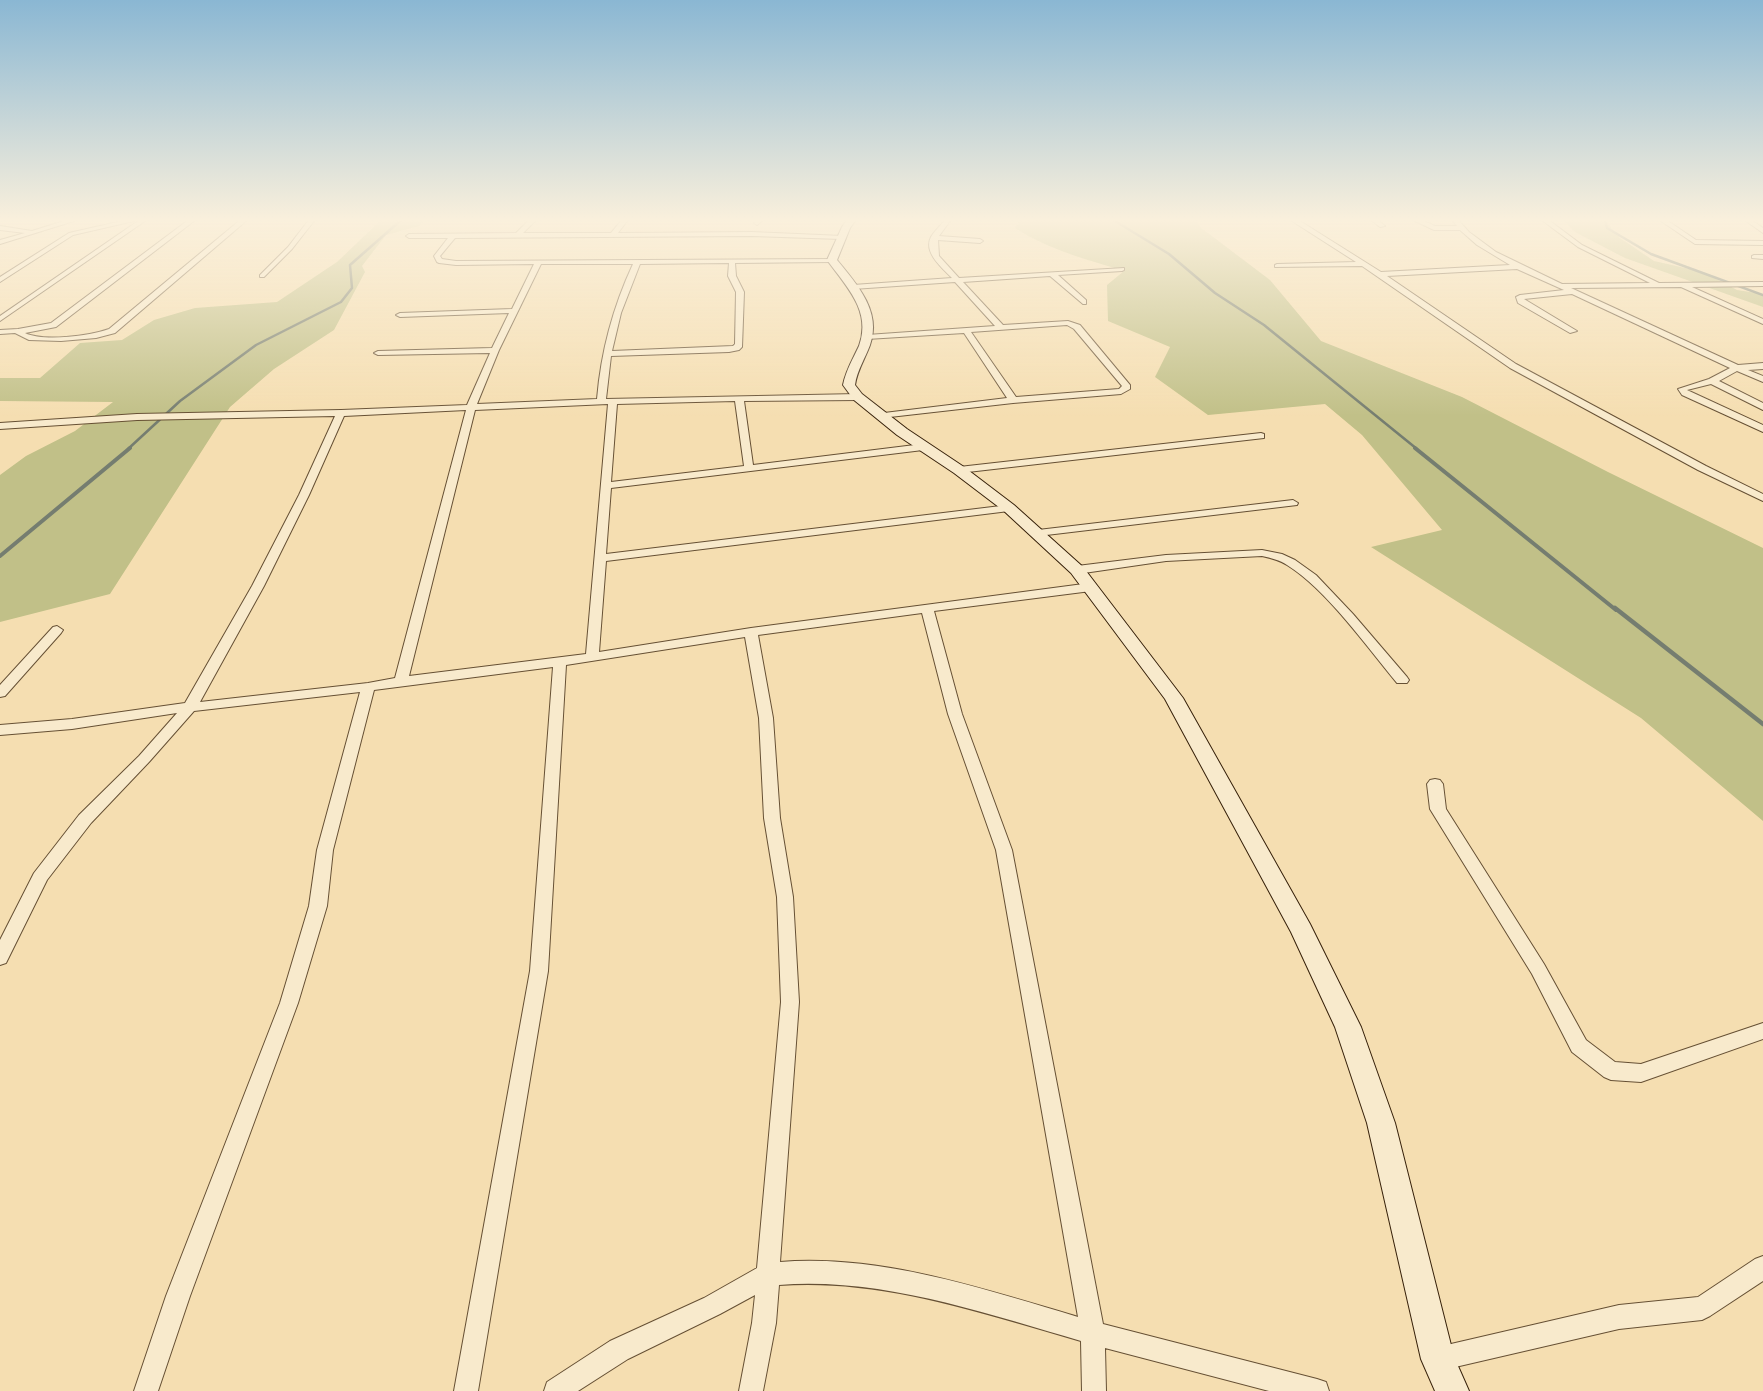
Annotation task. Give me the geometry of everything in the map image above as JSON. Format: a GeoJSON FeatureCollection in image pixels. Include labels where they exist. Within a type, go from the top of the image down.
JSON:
{"type":"FeatureCollection","features":[{"type":"Feature","properties":{"kind":"street"},"geometry":{"type":"LineString","coordinates":[[0,318],[47,286]]}},
{"type":"Feature","properties":{"kind":"street"},"geometry":{"type":"LineString","coordinates":[[0,332],[53,325],[105,286]]}},
{"type":"Feature","properties":{"kind":"street"},"geometry":{"type":"LineString","coordinates":[[16,331],[29,338],[61,339],[84,338],[112,331],[166,286]]}},
{"type":"Feature","properties":{"kind":"street"},"geometry":{"type":"LineString","coordinates":[[401,682],[471,407],[495,350],[527,286]]}},
{"type":"Feature","properties":{"kind":"street"},"geometry":{"type":"LineString","coordinates":[[601,402],[607,354],[626,286]]}},
{"type":"Feature","properties":{"kind":"street"},"geometry":{"type":"LineString","coordinates":[[607,354],[736,348],[739,345],[740,292],[737,286]]}},
{"type":"Feature","properties":{"kind":"street"},"geometry":{"type":"LineString","coordinates":[[867,286],[853,287],[867,317],[867,337],[852,368],[850,385],[858,396],[923,447],[960,470],[1009,508],[1077,570],[1174,698],[1302,930],[1348,1027],[1381,1123],[1438,1359],[1452,1391]]}},
{"type":"Feature","properties":{"kind":"street"},"geometry":{"type":"LineString","coordinates":[[962,286],[1001,328]]}},
{"type":"Feature","properties":{"kind":"street"},"geometry":{"type":"LineString","coordinates":[[1065,286],[1083,302]]}},
{"type":"Feature","properties":{"kind":"street"},"geometry":{"type":"LineString","coordinates":[[1396,286],[1514,366],[1702,468],[1763,498]]}},
{"type":"Feature","properties":{"kind":"street"},"geometry":{"type":"LineString","coordinates":[[1560,286],[1564,286]]}},
{"type":"Feature","properties":{"kind":"street"},"geometry":{"type":"LineString","coordinates":[[1560,286],[1763,380]]}},
{"type":"Feature","properties":{"kind":"street"},"geometry":{"type":"LineString","coordinates":[[1684,286],[1763,322]]}},
{"type":"Feature","properties":{"kind":"street"},"geometry":{"type":"LineString","coordinates":[[1572,292],[1520,297],[1521,301],[1573,331]]}},
{"type":"Feature","properties":{"kind":"street"},"geometry":{"type":"LineString","coordinates":[[400,315],[515,311]]}},
{"type":"Feature","properties":{"kind":"street"},"geometry":{"type":"LineString","coordinates":[[867,337],[1063,323],[1077,327],[1127,387],[1121,391],[1013,400],[884,416]]}},
{"type":"Feature","properties":{"kind":"street"},"geometry":{"type":"LineString","coordinates":[[966,330],[1013,400]]}},
{"type":"Feature","properties":{"kind":"street"},"geometry":{"type":"LineString","coordinates":[[378,354],[495,350]]}},
{"type":"Feature","properties":{"kind":"street"},"geometry":{"type":"LineString","coordinates":[[1763,366],[1736,368],[1712,381],[1682,389],[1685,393],[1763,429]]}},
{"type":"Feature","properties":{"kind":"street"},"geometry":{"type":"LineString","coordinates":[[1712,381],[1763,407]]}},
{"type":"Feature","properties":{"kind":"street"},"geometry":{"type":"LineString","coordinates":[[0,426],[137,417],[341,414],[613,401],[858,396]]}},
{"type":"Feature","properties":{"kind":"street"},"geometry":{"type":"LineString","coordinates":[[739,399],[748,469]]}},
{"type":"Feature","properties":{"kind":"street"},"geometry":{"type":"LineString","coordinates":[[592,657],[613,401]]}},
{"type":"Feature","properties":{"kind":"street"},"geometry":{"type":"LineString","coordinates":[[1,954],[40,877],[85,819],[144,759],[190,707],[258,586],[304,495],[341,414]]}},
{"type":"Feature","properties":{"kind":"street"},"geometry":{"type":"LineString","coordinates":[[960,470],[1261,436]]}},
{"type":"Feature","properties":{"kind":"street"},"geometry":{"type":"LineString","coordinates":[[606,486],[923,447]]}},
{"type":"Feature","properties":{"kind":"street"},"geometry":{"type":"LineString","coordinates":[[1038,533],[1293,503]]}},
{"type":"Feature","properties":{"kind":"street"},"geometry":{"type":"LineString","coordinates":[[599,558],[1009,508]]}},
{"type":"Feature","properties":{"kind":"street"},"geometry":{"type":"LineString","coordinates":[[1077,570],[1166,558],[1262,553],[1278,556],[1291,562],[1312,578],[1350,617],[1402,680]]}},
{"type":"Feature","properties":{"kind":"street"},"geometry":{"type":"LineString","coordinates":[[0,730],[72,724],[190,707],[368,687],[560,662],[751,632],[1091,587]]}},
{"type":"Feature","properties":{"kind":"street"},"geometry":{"type":"LineString","coordinates":[[927,609],[955,714],[1004,850],[1093,1334],[1094,1391]]}},
{"type":"Feature","properties":{"kind":"street"},"geometry":{"type":"LineString","coordinates":[[0,693],[57,630]]}},
{"type":"Feature","properties":{"kind":"street"},"geometry":{"type":"LineString","coordinates":[[751,632],[766,718],[772,818],[785,897],[790,1002],[769,1274],[764,1323],[751,1391]]}},
{"type":"Feature","properties":{"kind":"street"},"geometry":{"type":"LineString","coordinates":[[466,1391],[539,970],[560,662]]}},
{"type":"Feature","properties":{"kind":"street"},"geometry":{"type":"LineString","coordinates":[[146,1391],[178,1296],[289,1003],[318,906],[325,850],[368,687]]}},
{"type":"Feature","properties":{"kind":"street"},"geometry":{"type":"LineString","coordinates":[[1435,784],[1438,809],[1538,969],[1579,1046],[1611,1071],[1642,1073],[1763,1032]]}},
{"type":"Feature","properties":{"kind":"street"},"geometry":{"type":"LineString","coordinates":[[1438,1359],[1619,1317],[1702,1308],[1763,1267]]}},
{"type":"Feature","properties":{"kind":"street"},"geometry":{"type":"LineString","coordinates":[[556,1391],[619,1350],[712,1306],[769,1274],[808,1271],[852,1273],[966,1296],[1093,1334],[1317,1391]]}},
{"type":"Feature","properties":{"kind":"shaded area"},"geometry":{"type":"Polygon","coordinates":[[[301,286],[358,286],[334,330],[274,369],[230,407],[110,594],[0,622],[0,475],[26,456],[75,431],[113,402],[0,401],[0,378],[40,378],[80,343],[122,340],[154,320],[195,308],[277,302],[301,286]]]}},
{"type":"Feature","properties":{"kind":"shaded area"},"geometry":{"type":"Polygon","coordinates":[[[1107,286],[1275,286],[1321,341],[1462,397],[1608,472],[1763,548],[1763,821],[1641,718],[1371,547],[1442,530],[1362,435],[1325,404],[1208,415],[1155,377],[1170,347],[1108,321],[1107,286]]]}},
{"type":"Feature","properties":{"kind":"shaded area"},"geometry":{"type":"Polygon","coordinates":[[[1704,286],[1729,286],[1737,290],[1763,294],[1763,307],[1704,286]]]}},
{"type":"Feature","properties":{"kind":"waterway"},"geometry":{"type":"LineString","coordinates":[[128,449],[180,401],[256,345],[341,302],[352,286]]}},
{"type":"Feature","properties":{"kind":"waterway"},"geometry":{"type":"LineString","coordinates":[[1207,286],[1264,325],[1417,449]]}},
{"type":"Feature","properties":{"kind":"waterway"},"geometry":{"type":"LineString","coordinates":[[1738,286],[1763,295]]}},
{"type":"Feature","properties":{"kind":"waterway"},"geometry":{"type":"LineString","coordinates":[[0,556],[130,448]]}},
{"type":"Feature","properties":{"kind":"waterway"},"geometry":{"type":"LineString","coordinates":[[1415,448],[1616,610]]}},
{"type":"Feature","properties":{"kind":"waterway"},"geometry":{"type":"LineString","coordinates":[[1615,608],[1763,724]]}}]}
